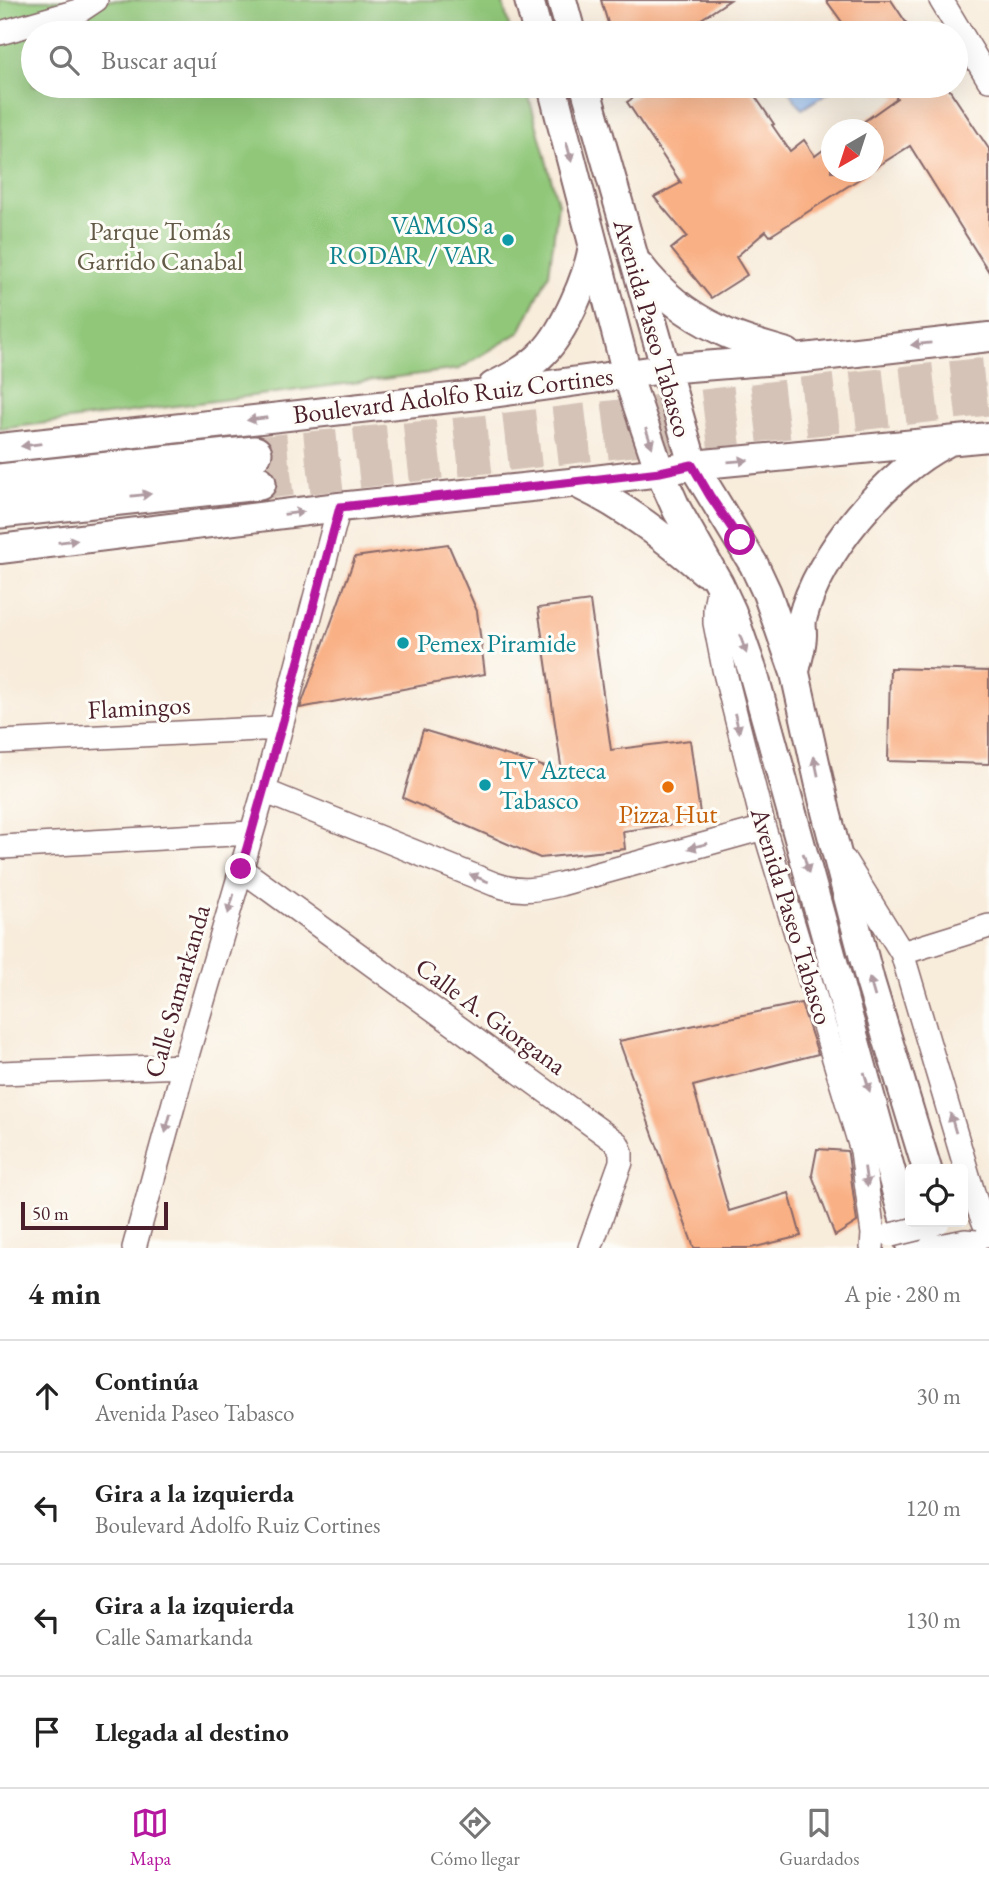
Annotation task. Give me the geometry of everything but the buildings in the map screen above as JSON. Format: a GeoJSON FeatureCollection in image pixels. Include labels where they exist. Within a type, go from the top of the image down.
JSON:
{"type":"FeatureCollection","features":[{"type":"Feature","properties":{"kind":"highway"},"geometry":{"type":"LineString","coordinates":[[0,481],[257,468],[0,511]]}},
{"type":"Feature","properties":{"kind":"main road"},"geometry":{"type":"LineString","coordinates":[[529,0],[535,21]]}},
{"type":"Feature","properties":{"kind":"main road"},"geometry":{"type":"LineString","coordinates":[[562,0],[568,21]]}},
{"type":"Feature","properties":{"kind":"main road","name":"Avenida Paseo Tabasco"},"geometry":{"type":"LineString","coordinates":[[555,98],[627,374],[660,472],[677,510],[719,584],[753,672],[902,1205],[887,1241]]}},
{"type":"Feature","properties":{"kind":"main road","name":"Avenida Paseo Tabasco"},"geometry":{"type":"LineString","coordinates":[[588,98],[692,465],[754,565],[767,593],[795,673],[833,839],[870,981],[925,1164]]}},
{"type":"Feature","properties":{"kind":"main road"},"geometry":{"type":"LineString","coordinates":[[478,395],[529,365],[545,352],[585,279],[593,243]]}},
{"type":"Feature","properties":{"kind":"main road"},"geometry":{"type":"LineString","coordinates":[[632,256],[667,296],[704,321],[738,338],[804,358]]}},
{"type":"Feature","properties":{"kind":"main road","name":"Boulevard Adolfo Ruiz Cortines"},"geometry":{"type":"LineString","coordinates":[[0,448],[478,395],[664,369],[804,358],[989,337]]}},
{"type":"Feature","properties":{"kind":"main road"},"geometry":{"type":"LineString","coordinates":[[0,549],[340,507],[660,472],[692,465],[989,437]]}},
{"type":"Feature","properties":{"kind":"main road"},"geometry":{"type":"LineString","coordinates":[[795,673],[804,613],[813,588],[832,552],[859,517],[902,473],[922,457],[950,441]]}},
{"type":"Feature","properties":{"kind":"main road"},"geometry":{"type":"LineString","coordinates":[[574,482],[646,523],[719,584]]}},
{"type":"Feature","properties":{"kind":"main road"},"geometry":{"type":"LineString","coordinates":[[949,1248],[954,1227]]}},
{"type":"Feature","properties":{"kind":"street"},"geometry":{"type":"LineString","coordinates":[[42,21],[81,10],[96,0]]}},
{"type":"Feature","properties":{"kind":"street"},"geometry":{"type":"LineString","coordinates":[[941,0],[954,21]]}},
{"type":"Feature","properties":{"kind":"street"},"geometry":{"type":"LineString","coordinates":[[0,33],[21,27]]}},
{"type":"Feature","properties":{"kind":"street"},"geometry":{"type":"LineString","coordinates":[[968,45],[989,80]]}},
{"type":"Feature","properties":{"kind":"street","name":"Calle Samarkanda"},"geometry":{"type":"LineString","coordinates":[[134,1248],[264,791],[340,507]]}},
{"type":"Feature","properties":{"kind":"street","name":"Avenida Paseo Tabasco"},"geometry":{"type":"LineString","coordinates":[[719,584],[715,616],[722,658],[764,828],[863,1151],[887,1241]]}},
{"type":"Feature","properties":{"kind":"street","name":"Flamingos"},"geometry":{"type":"LineString","coordinates":[[0,742],[281,728]]}},
{"type":"Feature","properties":{"kind":"street"},"geometry":{"type":"LineString","coordinates":[[264,791],[494,884],[522,891],[539,890],[764,828]]}},
{"type":"Feature","properties":{"kind":"street"},"geometry":{"type":"LineString","coordinates":[[2,847],[251,833]]}},
{"type":"Feature","properties":{"kind":"street","name":"Avenida Paseo Tabasco"},"geometry":{"type":"LineString","coordinates":[[833,839],[902,953],[947,1164]]}},
{"type":"Feature","properties":{"kind":"street","name":"Calle A. Giorgana"},"geometry":{"type":"LineString","coordinates":[[241,869],[617,1143],[621,1161],[590,1248]]}},
{"type":"Feature","properties":{"kind":"street"},"geometry":{"type":"LineString","coordinates":[[902,953],[989,926]]}},
{"type":"Feature","properties":{"kind":"street"},"geometry":{"type":"LineString","coordinates":[[0,1073],[184,1066]]}},
{"type":"Feature","properties":{"kind":"street","name":"Avenida Paseo Tabasco"},"geometry":{"type":"LineString","coordinates":[[968,1223],[985,1241]]}},
{"type":"Feature","properties":{"kind":"street"},"geometry":{"type":"LineString","coordinates":[[887,1241],[925,1227]]}},
{"type":"Feature","properties":{"kind":"street"},"geometry":{"type":"LineString","coordinates":[[930,1248],[965,1241],[985,1241]]}},
{"type":"Feature","properties":{"kind":"green space","name":"Parque Tomás Garrido Canabal"},"geometry":{"type":"Polygon","coordinates":[[[0,0],[502,0],[508,21],[21,21],[21,98],[529,98],[558,204],[549,274],[520,332],[459,369],[0,429],[0,0]]]}},
{"type":"Feature","properties":{"kind":"water"},"geometry":{"type":"Polygon","coordinates":[[[794,98],[819,98],[802,109],[794,98]]]}},
{"type":"Feature","properties":{"kind":"tunnel"},"geometry":{"type":"LineString","coordinates":[[255,453],[497,430],[989,374]]}},
{"type":"Feature","properties":{"kind":"tunnel"},"geometry":{"type":"LineString","coordinates":[[259,483],[989,399]]}},
{"type":"Feature","properties":{"kind":"place","name":"VAMOS a RODAR / VAR"},"geometry":{"type":"Point","coordinates":[508,240]}},
{"type":"Feature","properties":{"kind":"place","name":"Pemex Piramide"},"geometry":{"type":"Point","coordinates":[403,643]}},
{"type":"Feature","properties":{"kind":"place","name":"TV Azteca Tabasco"},"geometry":{"type":"Point","coordinates":[485,785]}},
{"type":"Feature","properties":{"kind":"place","name":"Pizza Hut"},"geometry":{"type":"Point","coordinates":[668,787]}},
{"type":"Feature","properties":{"kind":"route"},"geometry":{"type":"LineString","coordinates":[[241,869],[340,507],[660,472],[692,465],[740,540]]}}]}
